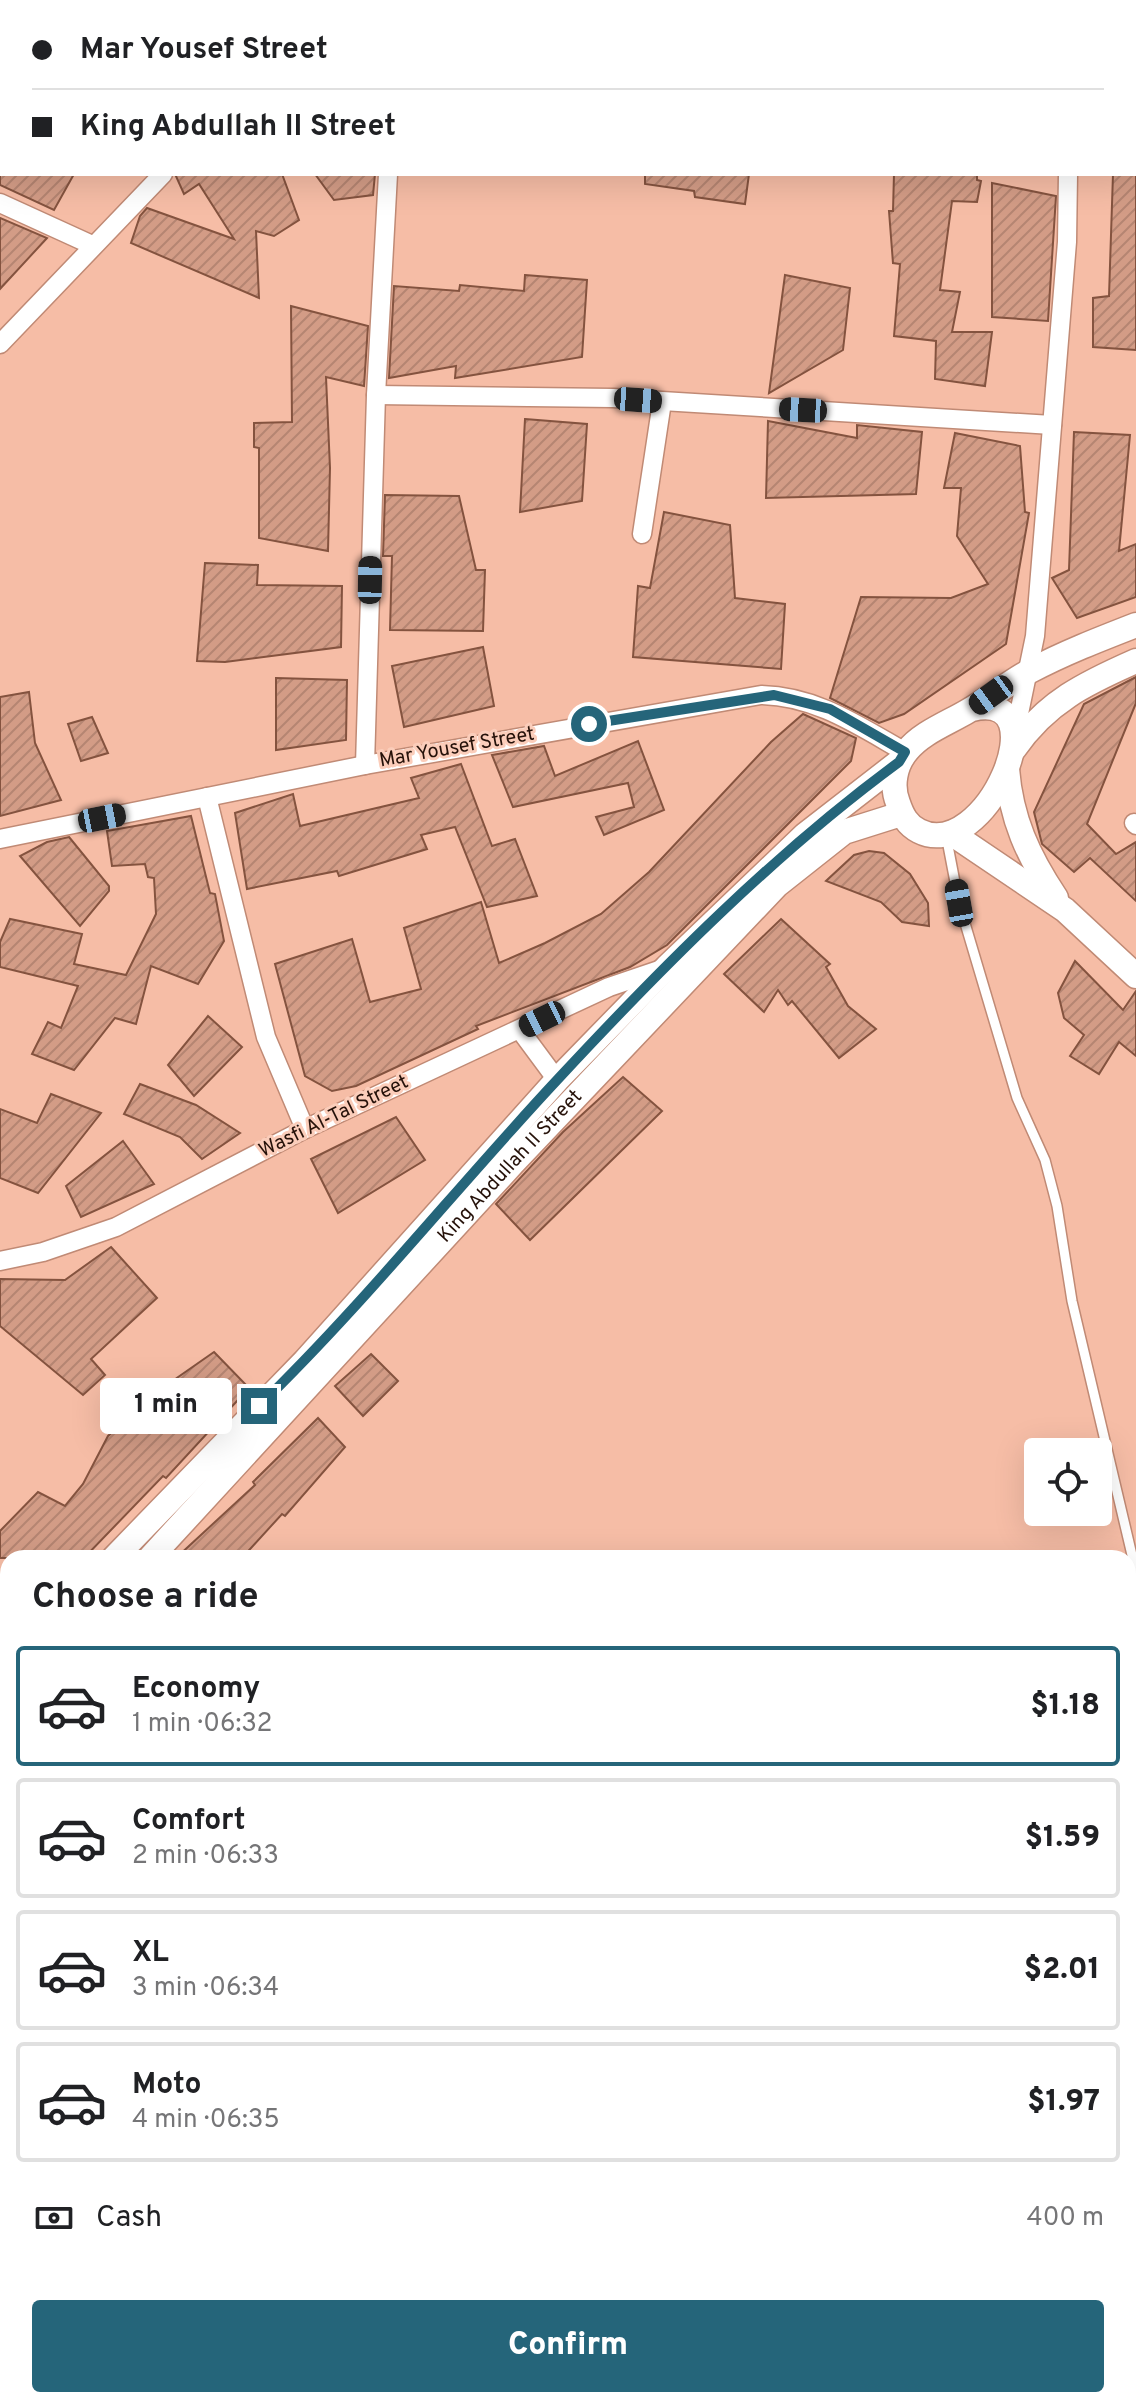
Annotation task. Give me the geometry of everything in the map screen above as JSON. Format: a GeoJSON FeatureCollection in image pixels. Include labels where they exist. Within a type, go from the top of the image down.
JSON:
{"type":"FeatureCollection","features":[{"type":"Feature","properties":{"kind":"main road"},"geometry":{"type":"LineString","coordinates":[[1136,625],[1030,671],[916,741],[902,757],[895,779],[901,814],[921,832],[948,834],[1065,910],[1136,976]]}},
{"type":"Feature","properties":{"kind":"main road"},"geometry":{"type":"LineString","coordinates":[[948,834],[986,805],[1012,750],[1028,728],[1065,695],[1136,661]]}},
{"type":"Feature","properties":{"kind":"main road"},"geometry":{"type":"LineString","coordinates":[[972,709],[986,705],[1000,710],[1011,720],[1009,794],[1022,841],[1065,910]]}},
{"type":"Feature","properties":{"kind":"main road","name":"King Abdullah II Street"},"geometry":{"type":"LineString","coordinates":[[122,1550],[305,1361],[557,1080],[667,967],[805,835],[902,757]]}},
{"type":"Feature","properties":{"kind":"main road","name":"King Abdullah II Street"},"geometry":{"type":"LineString","coordinates":[[157,1550],[513,1163],[777,885],[844,832],[901,814]]}},
{"type":"Feature","properties":{"kind":"street"},"geometry":{"type":"LineString","coordinates":[[0,344],[161,176]]}},
{"type":"Feature","properties":{"kind":"street"},"geometry":{"type":"LineString","coordinates":[[365,765],[376,395],[388,176]]}},
{"type":"Feature","properties":{"kind":"street"},"geometry":{"type":"LineString","coordinates":[[1012,750],[1030,671],[1052,425],[1068,176]]}},
{"type":"Feature","properties":{"kind":"street"},"geometry":{"type":"LineString","coordinates":[[0,203],[92,245]]}},
{"type":"Feature","properties":{"kind":"street"},"geometry":{"type":"LineString","coordinates":[[376,395],[523,395],[1052,425]]}},
{"type":"Feature","properties":{"kind":"street"},"geometry":{"type":"LineString","coordinates":[[642,534],[662,402]]}},
{"type":"Feature","properties":{"kind":"street","name":"Mar Yousef Street"},"geometry":{"type":"LineString","coordinates":[[0,839],[365,765],[761,695],[800,699],[830,709],[902,757]]}},
{"type":"Feature","properties":{"kind":"street"},"geometry":{"type":"LineString","coordinates":[[207,797],[266,1037],[305,1129]]}},
{"type":"Feature","properties":{"kind":"street","name":"Wasfi Al-Tal Street"},"geometry":{"type":"LineString","coordinates":[[0,1261],[43,1252],[116,1227],[305,1129],[609,987],[667,967]]}},
{"type":"Feature","properties":{"kind":"street"},"geometry":{"type":"LineString","coordinates":[[520,1030],[557,1080]]}},
{"type":"Feature","properties":{"kind":"lane"},"geometry":{"type":"LineString","coordinates":[[948,834],[959,903],[1012,1083],[1045,1160],[1057,1206],[1072,1301],[1131,1550]]}},
{"type":"Feature","properties":{"kind":"building"},"geometry":{"type":"Polygon","coordinates":[[[0,176],[73,176],[54,210],[0,185],[0,176]]]}},
{"type":"Feature","properties":{"kind":"building"},"geometry":{"type":"Polygon","coordinates":[[[176,176],[283,176],[299,220],[274,236],[256,231],[259,298],[131,243],[140,216],[147,208],[234,239],[199,184],[184,194],[176,176]]]}},
{"type":"Feature","properties":{"kind":"building"},"geometry":{"type":"Polygon","coordinates":[[[316,176],[375,176],[373,195],[334,200],[316,176]]]}},
{"type":"Feature","properties":{"kind":"building"},"geometry":{"type":"Polygon","coordinates":[[[645,176],[749,176],[745,204],[695,197],[694,191],[645,184],[645,176]]]}},
{"type":"Feature","properties":{"kind":"building"},"geometry":{"type":"Polygon","coordinates":[[[894,176],[977,176],[977,180],[981,181],[977,202],[952,201],[940,290],[960,292],[952,332],[992,332],[985,386],[935,379],[936,341],[894,336],[900,264],[893,263],[889,211],[893,211],[894,176]]]}},
{"type":"Feature","properties":{"kind":"building"},"geometry":{"type":"Polygon","coordinates":[[[1113,176],[1136,176],[1136,350],[1093,347],[1093,298],[1109,296],[1113,176]]]}},
{"type":"Feature","properties":{"kind":"building"},"geometry":{"type":"Polygon","coordinates":[[[992,183],[1056,196],[1048,321],[992,317],[992,183]]]}},
{"type":"Feature","properties":{"kind":"building"},"geometry":{"type":"Polygon","coordinates":[[[0,218],[47,238],[0,289],[0,218]]]}},
{"type":"Feature","properties":{"kind":"building"},"geometry":{"type":"Polygon","coordinates":[[[525,275],[587,280],[582,357],[455,378],[456,366],[389,378],[394,286],[459,291],[460,285],[524,291],[525,275]]]}},
{"type":"Feature","properties":{"kind":"building"},"geometry":{"type":"Polygon","coordinates":[[[785,275],[850,288],[843,350],[769,393],[785,275]]]}},
{"type":"Feature","properties":{"kind":"building"},"geometry":{"type":"Polygon","coordinates":[[[291,306],[368,326],[364,386],[326,377],[330,468],[328,551],[259,538],[259,448],[254,447],[254,423],[292,422],[291,306]]]}},
{"type":"Feature","properties":{"kind":"building"},"geometry":{"type":"Polygon","coordinates":[[[525,419],[587,424],[582,501],[520,512],[525,419]]]}},
{"type":"Feature","properties":{"kind":"building"},"geometry":{"type":"Polygon","coordinates":[[[768,421],[857,438],[857,425],[922,432],[916,494],[766,498],[768,421]]]}},
{"type":"Feature","properties":{"kind":"building"},"geometry":{"type":"Polygon","coordinates":[[[1074,432],[1130,435],[1119,551],[1136,544],[1136,597],[1077,618],[1052,578],[1069,570],[1074,432]]]}},
{"type":"Feature","properties":{"kind":"building"},"geometry":{"type":"Polygon","coordinates":[[[955,433],[1020,446],[1025,512],[1029,513],[1006,644],[904,714],[879,723],[830,698],[861,597],[951,598],[988,584],[957,536],[961,488],[944,488],[955,433]]]}},
{"type":"Feature","properties":{"kind":"building"},"geometry":{"type":"Polygon","coordinates":[[[385,495],[459,496],[476,570],[485,570],[483,631],[390,630],[392,556],[383,556],[385,495]]]}},
{"type":"Feature","properties":{"kind":"building"},"geometry":{"type":"Polygon","coordinates":[[[664,512],[730,525],[735,598],[785,604],[781,669],[633,657],[638,586],[650,588],[664,512]]]}},
{"type":"Feature","properties":{"kind":"building"},"geometry":{"type":"Polygon","coordinates":[[[205,563],[258,565],[257,585],[342,586],[341,647],[225,662],[197,661],[205,563]]]}},
{"type":"Feature","properties":{"kind":"building"},"geometry":{"type":"Polygon","coordinates":[[[483,647],[494,706],[404,727],[392,666],[483,647]]]}},
{"type":"Feature","properties":{"kind":"building"},"geometry":{"type":"Polygon","coordinates":[[[1136,677],[1136,703],[1087,824],[1116,854],[1136,842],[1136,901],[1090,858],[1074,872],[1042,844],[1034,812],[1084,704],[1136,677]]]}},
{"type":"Feature","properties":{"kind":"building"},"geometry":{"type":"Polygon","coordinates":[[[276,678],[347,680],[346,740],[276,750],[276,678]]]}},
{"type":"Feature","properties":{"kind":"building"},"geometry":{"type":"Polygon","coordinates":[[[29,692],[35,743],[61,800],[0,816],[0,697],[29,692]]]}},
{"type":"Feature","properties":{"kind":"building"},"geometry":{"type":"Polygon","coordinates":[[[803,714],[856,738],[851,761],[667,945],[630,967],[476,1026],[478,1029],[356,1086],[332,1091],[305,1076],[275,964],[352,939],[370,1002],[421,989],[404,928],[481,902],[499,963],[545,943],[601,914],[649,872],[771,742],[803,714]]]}},
{"type":"Feature","properties":{"kind":"building"},"geometry":{"type":"Polygon","coordinates":[[[92,717],[108,753],[81,761],[68,724],[92,717]]]}},
{"type":"Feature","properties":{"kind":"building"},"geometry":{"type":"Polygon","coordinates":[[[638,741],[664,810],[604,835],[596,817],[634,807],[628,783],[513,807],[492,755],[544,746],[555,776],[638,741]]]}},
{"type":"Feature","properties":{"kind":"building"},"geometry":{"type":"Polygon","coordinates":[[[461,764],[492,846],[515,839],[537,896],[487,907],[455,827],[421,835],[427,849],[339,876],[337,871],[247,889],[235,813],[293,794],[300,826],[419,798],[411,778],[461,764]]]}},
{"type":"Feature","properties":{"kind":"building"},"geometry":{"type":"Polygon","coordinates":[[[191,816],[210,893],[215,894],[224,941],[198,984],[151,966],[136,1024],[115,1018],[74,1070],[32,1054],[48,1022],[61,1028],[78,986],[0,967],[0,942],[10,919],[82,934],[74,964],[126,975],[156,914],[154,878],[148,877],[145,864],[112,866],[107,831],[191,816]]]}},
{"type":"Feature","properties":{"kind":"building"},"geometry":{"type":"Polygon","coordinates":[[[69,837],[109,886],[109,891],[80,926],[20,856],[47,842],[69,837]]]}},
{"type":"Feature","properties":{"kind":"building"},"geometry":{"type":"Polygon","coordinates":[[[869,851],[884,853],[910,874],[928,903],[929,926],[902,922],[881,902],[826,881],[854,855],[869,851]]]}},
{"type":"Feature","properties":{"kind":"building"},"geometry":{"type":"Polygon","coordinates":[[[781,919],[830,964],[826,967],[848,1006],[876,1029],[839,1058],[792,1001],[788,1005],[778,990],[764,1012],[724,974],[781,919]]]}},
{"type":"Feature","properties":{"kind":"building"},"geometry":{"type":"Polygon","coordinates":[[[1075,961],[1123,1010],[1136,991],[1136,1056],[1119,1042],[1099,1074],[1070,1056],[1084,1035],[1064,1018],[1058,993],[1075,961]]]}},
{"type":"Feature","properties":{"kind":"building"},"geometry":{"type":"Polygon","coordinates":[[[208,1016],[242,1047],[194,1096],[168,1065],[208,1016]]]}},
{"type":"Feature","properties":{"kind":"building"},"geometry":{"type":"Polygon","coordinates":[[[623,1077],[662,1111],[530,1240],[496,1204],[563,1132],[623,1077]]]}},
{"type":"Feature","properties":{"kind":"building"},"geometry":{"type":"Polygon","coordinates":[[[140,1084],[196,1105],[240,1133],[202,1159],[180,1137],[124,1114],[140,1084]]]}},
{"type":"Feature","properties":{"kind":"building"},"geometry":{"type":"Polygon","coordinates":[[[51,1094],[101,1113],[38,1193],[0,1178],[0,1109],[37,1123],[51,1094]]]}},
{"type":"Feature","properties":{"kind":"building"},"geometry":{"type":"Polygon","coordinates":[[[396,1117],[425,1160],[338,1213],[311,1159],[396,1117]]]}},
{"type":"Feature","properties":{"kind":"building"},"geometry":{"type":"Polygon","coordinates":[[[123,1141],[154,1184],[81,1217],[66,1186],[123,1141]]]}},
{"type":"Feature","properties":{"kind":"building"},"geometry":{"type":"Polygon","coordinates":[[[111,1247],[157,1298],[91,1359],[105,1375],[83,1395],[0,1326],[0,1279],[65,1280],[111,1247]]]}},
{"type":"Feature","properties":{"kind":"building"},"geometry":{"type":"Polygon","coordinates":[[[214,1352],[249,1388],[166,1478],[163,1476],[92,1550],[0,1550],[0,1531],[38,1492],[65,1506],[83,1484],[108,1436],[161,1389],[214,1352]]]}},
{"type":"Feature","properties":{"kind":"building"},"geometry":{"type":"Polygon","coordinates":[[[371,1354],[398,1381],[363,1416],[335,1386],[371,1354]]]}},
{"type":"Feature","properties":{"kind":"building"},"geometry":{"type":"Polygon","coordinates":[[[318,1418],[345,1447],[285,1516],[282,1514],[249,1550],[185,1550],[255,1485],[253,1482],[318,1418]]]}},
{"type":"Feature","properties":{"kind":"route"},"geometry":{"type":"LineString","coordinates":[[259,1406],[305,1361],[557,1080],[667,967],[805,835],[899,762],[905,752],[830,709],[800,699],[774,695],[589,724]]}}]}
